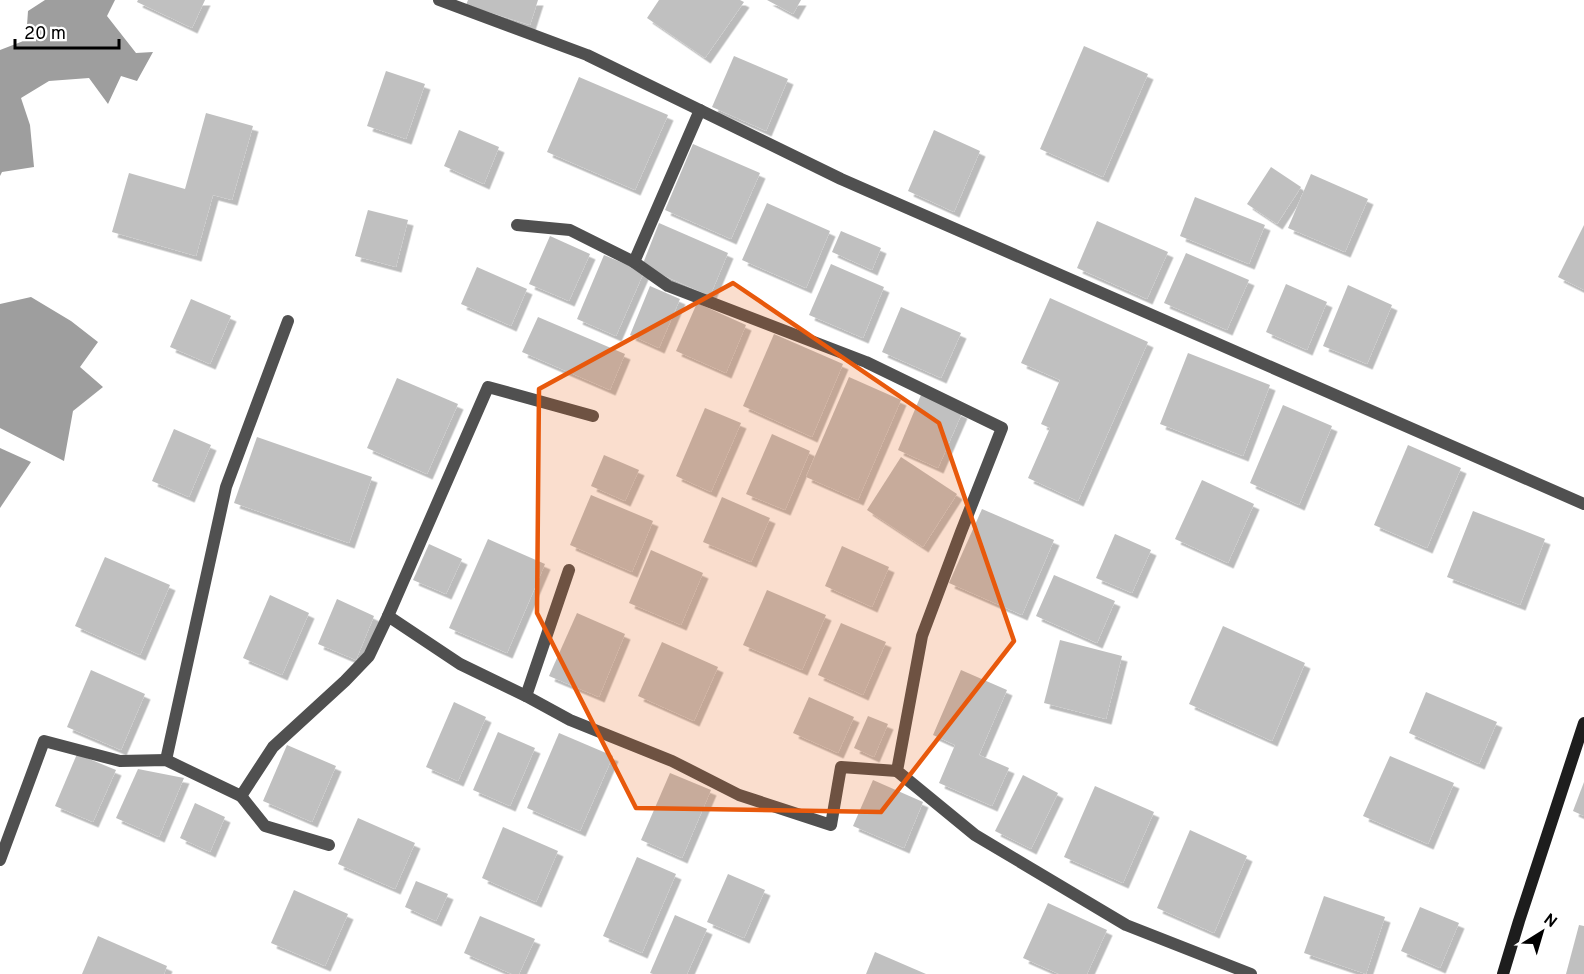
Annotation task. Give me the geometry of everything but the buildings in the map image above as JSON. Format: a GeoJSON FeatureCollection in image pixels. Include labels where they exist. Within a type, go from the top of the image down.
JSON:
{"type":"FeatureCollection","features":[{"type":"Feature","properties":{"kind":"main road"},"geometry":{"type":"LineString","coordinates":[[1503,974],[1584,723]]}},
{"type":"Feature","properties":{"kind":"street"},"geometry":{"type":"LineString","coordinates":[[439,0],[587,56],[841,179],[1584,504]]}},
{"type":"Feature","properties":{"kind":"street"},"geometry":{"type":"LineString","coordinates":[[634,262],[700,110]]}},
{"type":"Feature","properties":{"kind":"street"},"geometry":{"type":"LineString","coordinates":[[517,225],[570,230],[634,262],[668,286],[866,362],[1002,428],[922,636],[897,771]]}},
{"type":"Feature","properties":{"kind":"street"},"geometry":{"type":"LineString","coordinates":[[166,760],[226,487],[288,321]]}},
{"type":"Feature","properties":{"kind":"street"},"geometry":{"type":"LineString","coordinates":[[241,796],[273,747],[369,656],[488,387],[592,416]]}},
{"type":"Feature","properties":{"kind":"street"},"geometry":{"type":"LineString","coordinates":[[526,696],[569,570]]}},
{"type":"Feature","properties":{"kind":"street"},"geometry":{"type":"LineString","coordinates":[[388,616],[460,664],[570,720],[672,761],[738,795],[831,825],[841,767],[897,771],[975,835],[1126,925],[1251,974]]}},
{"type":"Feature","properties":{"kind":"street"},"geometry":{"type":"LineString","coordinates":[[0,860],[44,741],[120,761],[166,760],[241,796],[265,826],[329,845]]}},
{"type":"Feature","properties":{"kind":"highlighted area"},"geometry":{"type":"Polygon","coordinates":[[[733,283],[939,423],[1014,641],[881,812],[636,808],[537,613],[539,389],[733,283]]]}},
{"type":"Feature","properties":{"kind":"shaded area"},"geometry":{"type":"Polygon","coordinates":[[[45,0],[115,0],[107,16],[136,53],[153,52],[137,81],[121,76],[108,104],[89,78],[49,81],[21,98],[30,125],[34,167],[2,172],[0,176],[0,50],[26,40],[28,11],[45,0]]]}},
{"type":"Feature","properties":{"kind":"shaded area"},"geometry":{"type":"Polygon","coordinates":[[[31,297],[71,321],[98,342],[80,367],[103,387],[73,411],[64,461],[0,428],[0,304],[31,297]]]}},
{"type":"Feature","properties":{"kind":"shaded area"},"geometry":{"type":"Polygon","coordinates":[[[0,448],[31,462],[0,508],[0,448]]]}}]}
